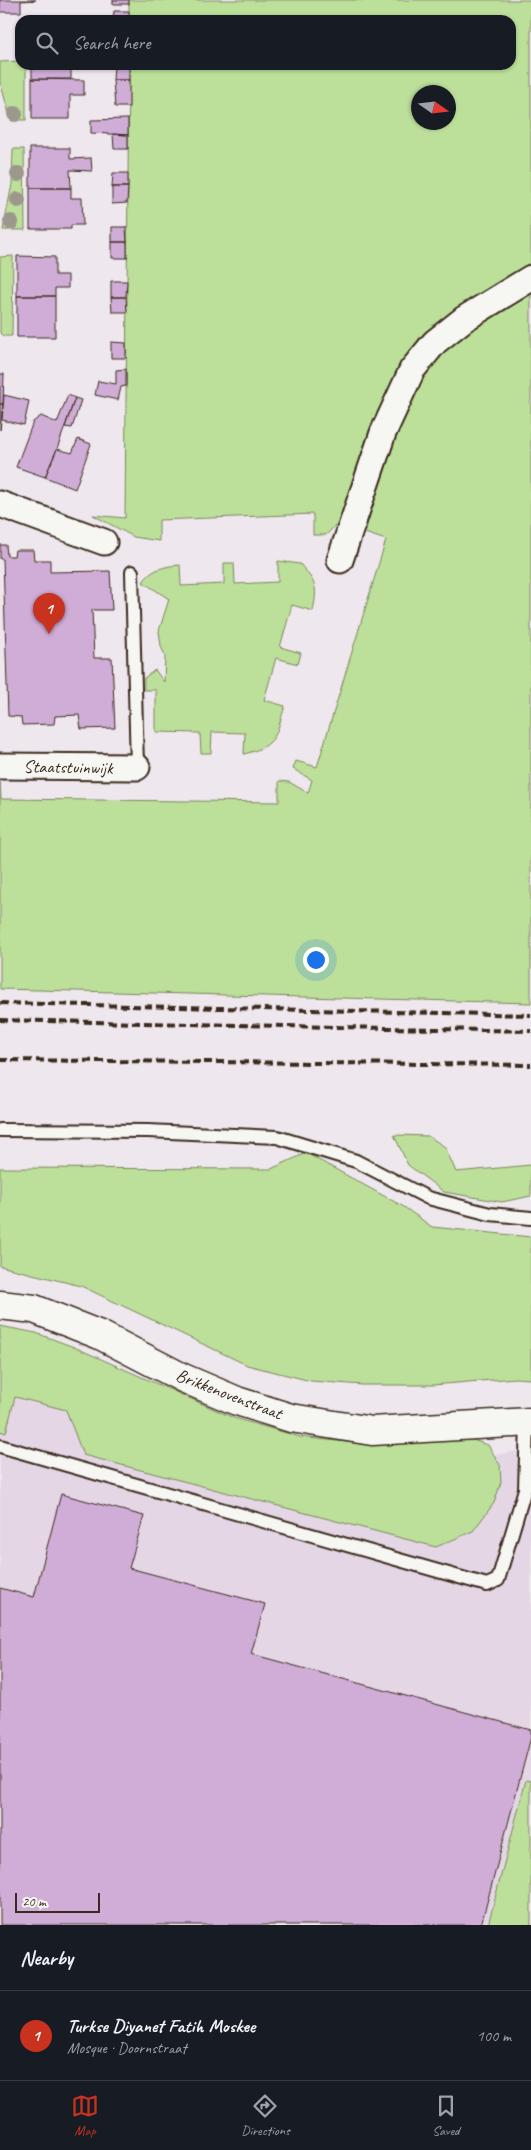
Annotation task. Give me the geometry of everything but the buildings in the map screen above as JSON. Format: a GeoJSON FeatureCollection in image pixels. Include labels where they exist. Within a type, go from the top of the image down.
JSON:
{"type":"FeatureCollection","features":[{"type":"Feature","properties":{"kind":"street"},"geometry":{"type":"LineString","coordinates":[[340,560],[383,433],[412,370],[435,342],[464,319],[531,278]]}},
{"type":"Feature","properties":{"kind":"street"},"geometry":{"type":"LineString","coordinates":[[0,504],[104,542]]}},
{"type":"Feature","properties":{"kind":"street","name":"Staatstuinwijk"},"geometry":{"type":"LineString","coordinates":[[0,766],[137,767]]}},
{"type":"Feature","properties":{"kind":"street","name":"Brikkenovenstraat"},"geometry":{"type":"LineString","coordinates":[[0,1305],[34,1310],[100,1335],[183,1378],[237,1401],[291,1418],[372,1431],[529,1422]]}},
{"type":"Feature","properties":{"kind":"lane"},"geometry":{"type":"LineString","coordinates":[[132,572],[137,767]]}},
{"type":"Feature","properties":{"kind":"lane"},"geometry":{"type":"LineString","coordinates":[[0,1130],[148,1131],[277,1137],[356,1161],[428,1198],[490,1214],[531,1218]]}},
{"type":"Feature","properties":{"kind":"lane"},"geometry":{"type":"LineString","coordinates":[[0,1446],[487,1585],[498,1580],[525,1489],[529,1422]]}},
{"type":"Feature","properties":{"kind":"shaded area"},"geometry":{"type":"Polygon","coordinates":[[[0,1338],[277,1454],[449,1463],[523,1450],[531,1451],[531,1925],[0,1925],[0,1338]]]}},
{"type":"Feature","properties":{"kind":"green space"},"geometry":{"type":"Polygon","coordinates":[[[129,0],[531,0],[531,268],[420,337],[394,380],[372,425],[345,523],[335,526],[326,535],[313,535],[313,514],[159,520],[159,541],[134,537],[93,515],[125,518],[129,70],[516,70],[516,15],[129,15],[129,0]]]}},
{"type":"Feature","properties":{"kind":"green space"},"geometry":{"type":"Polygon","coordinates":[[[15,61],[15,70],[26,70],[26,120],[11,120],[0,82],[0,62],[15,61]]]}},
{"type":"Feature","properties":{"kind":"green space"},"geometry":{"type":"Polygon","coordinates":[[[13,149],[24,149],[25,230],[3,230],[12,184],[13,149]]]}},
{"type":"Feature","properties":{"kind":"green space"},"geometry":{"type":"Polygon","coordinates":[[[13,256],[12,336],[3,336],[0,333],[0,257],[13,256]]]}},
{"type":"Feature","properties":{"kind":"green space"},"geometry":{"type":"Polygon","coordinates":[[[531,287],[531,1003],[0,989],[0,778],[1,799],[279,802],[279,781],[289,782],[308,793],[312,780],[293,769],[296,761],[317,767],[386,540],[365,533],[381,474],[421,378],[467,327],[531,287]]]}},
{"type":"Feature","properties":{"kind":"green space"},"geometry":{"type":"Polygon","coordinates":[[[278,561],[300,564],[314,585],[315,596],[313,611],[292,605],[280,647],[301,653],[298,664],[276,658],[264,700],[285,706],[274,738],[263,747],[244,754],[245,733],[212,732],[211,753],[201,753],[200,733],[156,732],[156,690],[144,690],[144,678],[155,670],[164,682],[165,656],[161,646],[159,631],[169,599],[143,582],[154,571],[180,565],[181,586],[224,584],[224,563],[234,563],[235,584],[278,582],[278,561]]]}},
{"type":"Feature","properties":{"kind":"green space"},"geometry":{"type":"Polygon","coordinates":[[[394,1135],[428,1136],[445,1147],[456,1172],[531,1165],[531,1196],[502,1202],[444,1192],[408,1165],[394,1135]]]}},
{"type":"Feature","properties":{"kind":"green space"},"geometry":{"type":"Polygon","coordinates":[[[306,1153],[404,1207],[432,1227],[531,1237],[531,1379],[515,1378],[433,1385],[363,1385],[311,1381],[247,1365],[81,1286],[0,1266],[0,1168],[271,1169],[306,1153]]]}},
{"type":"Feature","properties":{"kind":"green space"},"geometry":{"type":"Polygon","coordinates":[[[0,1326],[36,1333],[74,1347],[234,1418],[300,1437],[364,1444],[473,1440],[488,1445],[500,1465],[501,1482],[494,1503],[473,1531],[436,1547],[83,1455],[66,1410],[15,1397],[6,1433],[0,1431],[0,1326]]]}},
{"type":"Feature","properties":{"kind":"green space"},"geometry":{"type":"Polygon","coordinates":[[[526,1780],[531,1781],[531,1925],[488,1925],[526,1780]]]}},
{"type":"Feature","properties":{"kind":"railway"},"geometry":{"type":"LineString","coordinates":[[0,1003],[531,1015]]}},
{"type":"Feature","properties":{"kind":"railway"},"geometry":{"type":"LineString","coordinates":[[0,1020],[531,1031]]}},
{"type":"Feature","properties":{"kind":"railway"},"geometry":{"type":"LineString","coordinates":[[0,1060],[531,1065]]}},
{"type":"Feature","properties":{"kind":"place","name":"Turkse Diyanet Fatih Moskee"},"geometry":{"type":"Point","coordinates":[49,634]}}]}
